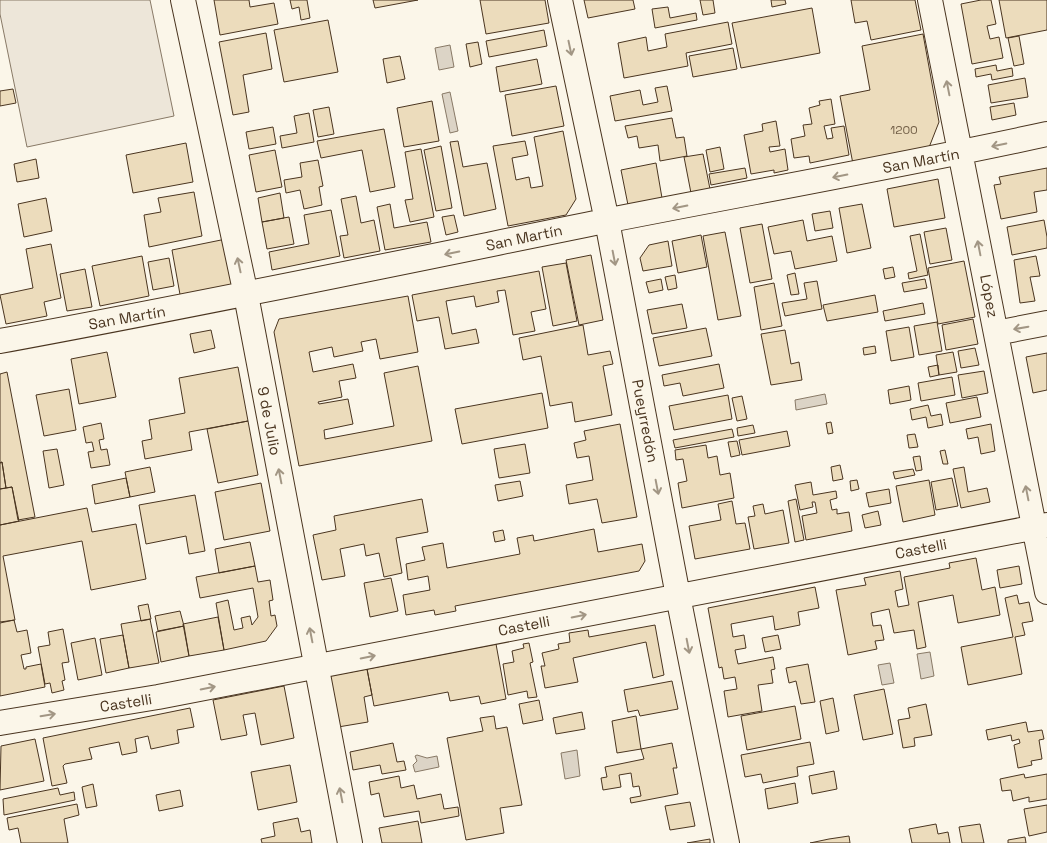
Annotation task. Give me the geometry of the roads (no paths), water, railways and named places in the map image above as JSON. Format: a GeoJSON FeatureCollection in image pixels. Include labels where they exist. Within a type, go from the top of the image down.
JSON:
{"type":"FeatureCollection","features":[{"type":"Feature","properties":{"kind":"street","name":"9 de Julio"},"geometry":{"type":"LineString","coordinates":[[182,0],[246,295],[350,843]]}},
{"type":"Feature","properties":{"kind":"street","name":"Pueyrredón"},"geometry":{"type":"LineString","coordinates":[[560,0],[607,221],[727,843]]}},
{"type":"Feature","properties":{"kind":"street","name":"López"},"geometry":{"type":"LineString","coordinates":[[930,0],[996,333],[1041,526],[1047,592]]}},
{"type":"Feature","properties":{"kind":"street","name":"San Martín"},"geometry":{"type":"LineString","coordinates":[[0,341],[246,295],[607,221],[961,153],[1047,134]]}},
{"type":"Feature","properties":{"kind":"street"},"geometry":{"type":"LineString","coordinates":[[996,333],[1047,323]]}},
{"type":"Feature","properties":{"kind":"street","name":"Castelli"},"geometry":{"type":"LineString","coordinates":[[0,723],[158,697],[1041,526]]}}]}
